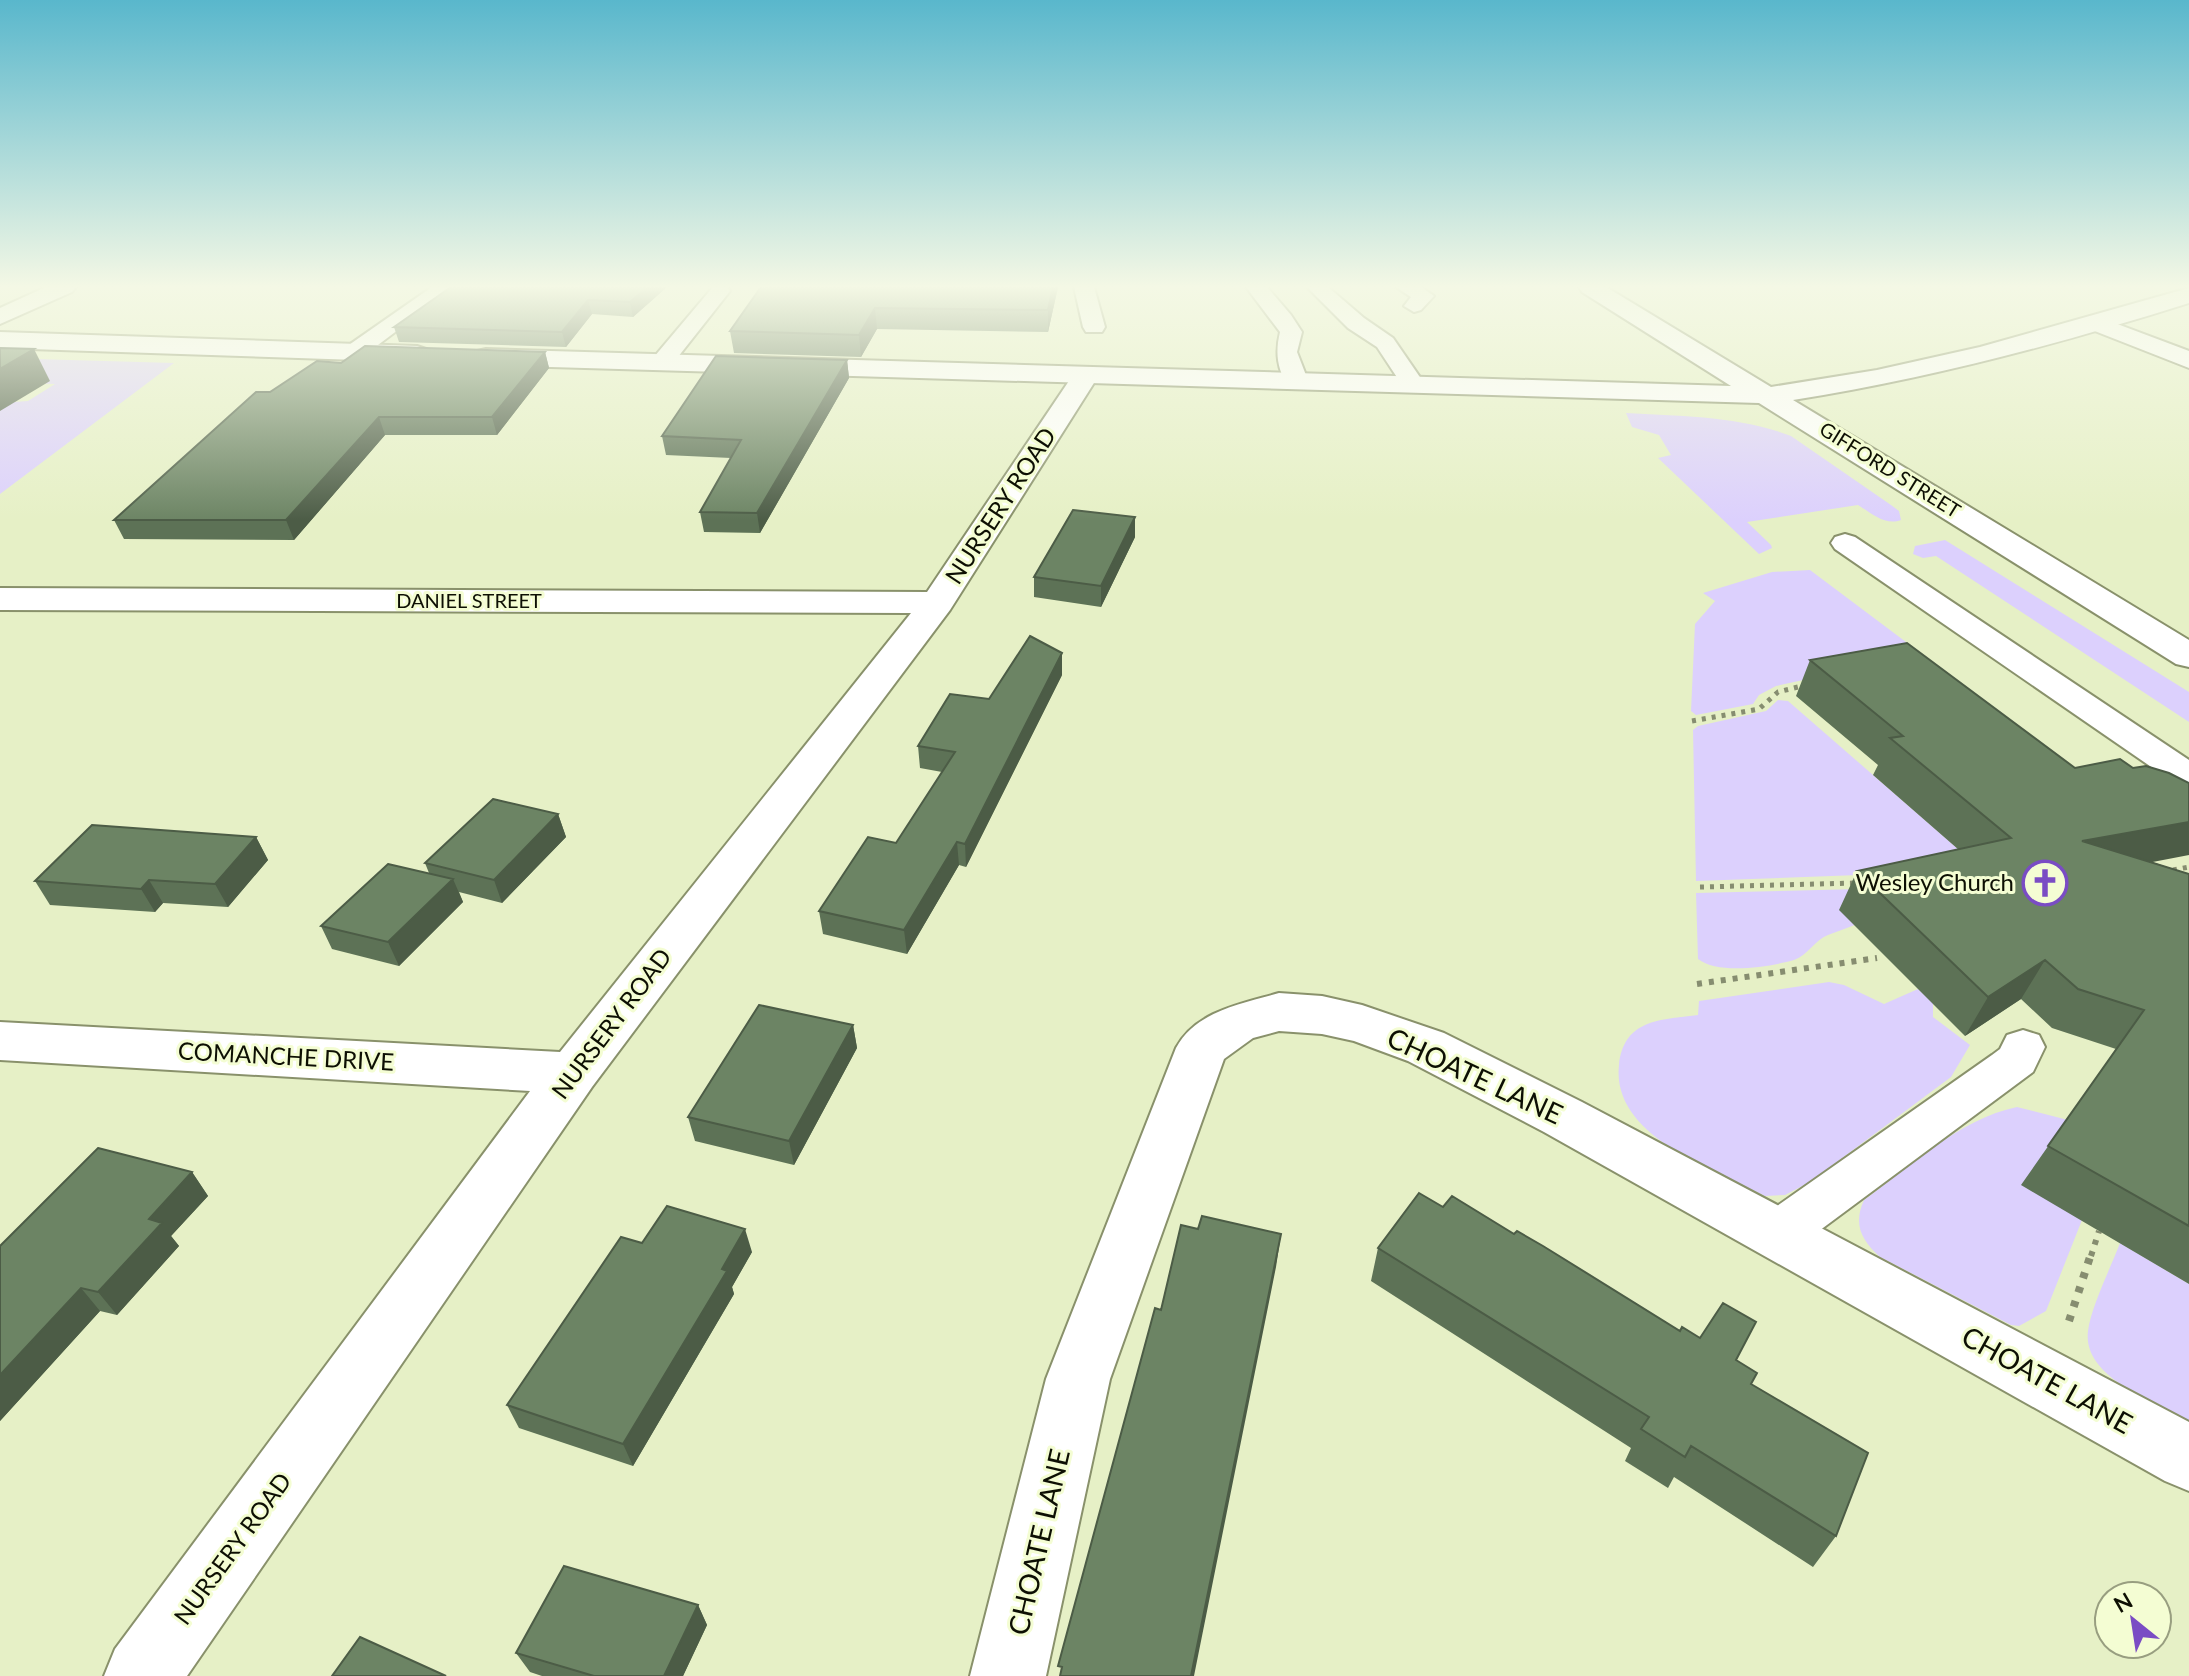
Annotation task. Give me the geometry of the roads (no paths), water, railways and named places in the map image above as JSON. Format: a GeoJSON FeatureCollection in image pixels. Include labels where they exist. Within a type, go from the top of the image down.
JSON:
{"type":"FeatureCollection","features":[{"type":"Feature","properties":{"kind":"main road"},"geometry":{"type":"LineString","coordinates":[[767,365],[1771,395],[1857,382],[1931,365]]}},
{"type":"Feature","properties":{"kind":"main road","name":"GIFFORD STREET"},"geometry":{"type":"LineString","coordinates":[[1721,365],[2189,656]]}},
{"type":"Feature","properties":{"kind":"main road","name":"NURSERY ROAD"},"geometry":{"type":"LineString","coordinates":[[142,1676],[573,1073],[938,603],[1086,375]]}},
{"type":"Feature","properties":{"kind":"main road","name":"DANIEL STREET"},"geometry":{"type":"LineString","coordinates":[[0,599],[938,603]]}},
{"type":"Feature","properties":{"kind":"main road","name":"CHOATE LANE"},"geometry":{"type":"LineString","coordinates":[[1008,1676],[1078,1379],[1202,1048],[1236,1024],[1279,1012],[1322,1015],[1362,1024],[1426,1047],[1563,1117],[2189,1458]]}},
{"type":"Feature","properties":{"kind":"main road","name":"COMANCHE DRIVE"},"geometry":{"type":"LineString","coordinates":[[0,1041],[573,1073]]}},
{"type":"Feature","properties":{"kind":"lane"},"geometry":{"type":"LineString","coordinates":[[1291,365],[1297,383]]}},
{"type":"Feature","properties":{"kind":"lane"},"geometry":{"type":"LineString","coordinates":[[1408,365],[1414,386]]}},
{"type":"Feature","properties":{"kind":"lane"},"geometry":{"type":"LineString","coordinates":[[1845,543],[2189,776]]}},
{"type":"Feature","properties":{"kind":"lane"},"geometry":{"type":"LineString","coordinates":[[1778,1233],[2008,1067],[2017,1060],[2023,1047]]}},
{"type":"Feature","properties":{"kind":"place","name":"Wesley Church"},"geometry":{"type":"Point","coordinates":[2045,883]}}]}
